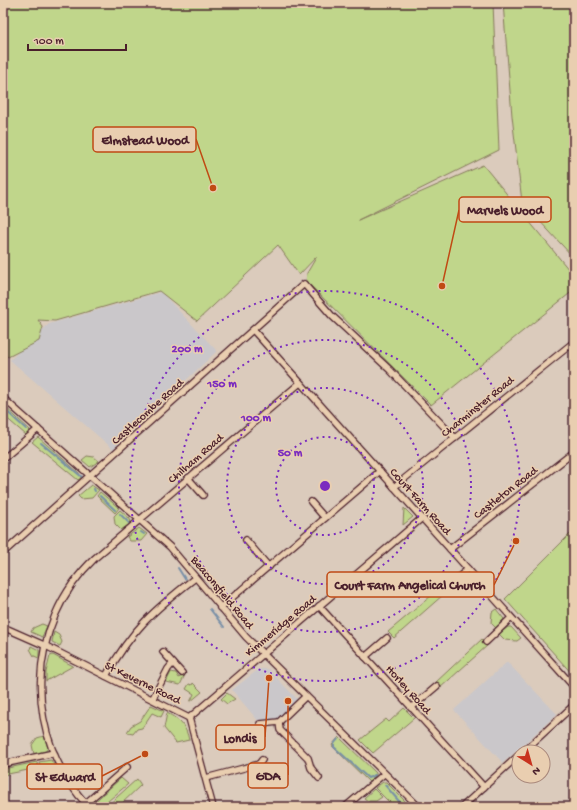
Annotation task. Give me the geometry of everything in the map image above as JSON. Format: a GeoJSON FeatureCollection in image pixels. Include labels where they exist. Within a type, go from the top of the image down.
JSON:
{"type":"FeatureCollection","features":[{"type":"Feature","properties":{"kind":"street","name":"Castlecombe Road"},"geometry":{"type":"LineString","coordinates":[[3,553],[91,476],[304,284],[332,316],[390,370],[455,438]]}},
{"type":"Feature","properties":{"kind":"street","name":"Court Farm Road"},"geometry":{"type":"LineString","coordinates":[[253,330],[574,687]]}},
{"type":"Feature","properties":{"kind":"street","name":"Charminster Road"},"geometry":{"type":"LineString","coordinates":[[394,488],[574,342]]}},
{"type":"Feature","properties":{"kind":"street","name":"Chilham Road"},"geometry":{"type":"LineString","coordinates":[[88,805],[63,771],[54,754],[42,712],[40,688],[41,668],[46,646],[59,609],[80,575],[95,558],[300,382]]}},
{"type":"Feature","properties":{"kind":"street","name":"Beaconsfield Road"},"geometry":{"type":"LineString","coordinates":[[3,398],[170,547],[220,608],[263,654],[384,774],[420,807]]}},
{"type":"Feature","properties":{"kind":"street"},"geometry":{"type":"LineString","coordinates":[[3,460],[38,429]]}},
{"type":"Feature","properties":{"kind":"street","name":"Castleton Road"},"geometry":{"type":"LineString","coordinates":[[450,549],[574,452]]}},
{"type":"Feature","properties":{"kind":"street"},"geometry":{"type":"LineString","coordinates":[[220,608],[380,471]]}},
{"type":"Feature","properties":{"kind":"street"},"geometry":{"type":"LineString","coordinates":[[188,478],[202,495]]}},
{"type":"Feature","properties":{"kind":"street"},"geometry":{"type":"LineString","coordinates":[[311,502],[325,518]]}},
{"type":"Feature","properties":{"kind":"street","name":"Kimmeridge Road"},"geometry":{"type":"LineString","coordinates":[[189,718],[422,518]]}},
{"type":"Feature","properties":{"kind":"street"},"geometry":{"type":"LineString","coordinates":[[246,540],[269,567]]}},
{"type":"Feature","properties":{"kind":"street"},"geometry":{"type":"LineString","coordinates":[[441,592],[468,569]]}},
{"type":"Feature","properties":{"kind":"street"},"geometry":{"type":"LineString","coordinates":[[106,676],[129,639],[143,622],[159,606],[195,578]]}},
{"type":"Feature","properties":{"kind":"street","name":"Horley Road"},"geometry":{"type":"LineString","coordinates":[[319,606],[484,787]]}},
{"type":"Feature","properties":{"kind":"street"},"geometry":{"type":"LineString","coordinates":[[486,642],[512,618]]}},
{"type":"Feature","properties":{"kind":"street","name":"St Keverne Road"},"geometry":{"type":"LineString","coordinates":[[3,626],[153,698],[189,718],[213,807]]}},
{"type":"Feature","properties":{"kind":"street"},"geometry":{"type":"LineString","coordinates":[[365,658],[387,638]]}},
{"type":"Feature","properties":{"kind":"street"},"geometry":{"type":"LineString","coordinates":[[163,652],[182,673]]}},
{"type":"Feature","properties":{"kind":"street"},"geometry":{"type":"LineString","coordinates":[[153,698],[168,669],[173,663]]}},
{"type":"Feature","properties":{"kind":"street"},"geometry":{"type":"LineString","coordinates":[[411,708],[437,686]]}},
{"type":"Feature","properties":{"kind":"street"},"geometry":{"type":"LineString","coordinates":[[260,724],[279,722],[306,696]]}},
{"type":"Feature","properties":{"kind":"street"},"geometry":{"type":"LineString","coordinates":[[532,744],[574,705]]}},
{"type":"Feature","properties":{"kind":"street"},"geometry":{"type":"LineString","coordinates":[[279,722],[280,730],[308,758],[310,768],[318,778]]}},
{"type":"Feature","properties":{"kind":"street"},"geometry":{"type":"LineString","coordinates":[[3,764],[54,754]]}},
{"type":"Feature","properties":{"kind":"street"},"geometry":{"type":"LineString","coordinates":[[206,778],[260,762],[270,780]]}},
{"type":"Feature","properties":{"kind":"street"},"geometry":{"type":"LineString","coordinates":[[462,807],[511,762]]}},
{"type":"Feature","properties":{"kind":"street"},"geometry":{"type":"LineString","coordinates":[[88,805],[127,767]]}},
{"type":"Feature","properties":{"kind":"street"},"geometry":{"type":"LineString","coordinates":[[345,807],[384,774]]}},
{"type":"Feature","properties":{"kind":"shaded area"},"geometry":{"type":"Polygon","coordinates":[[[161,292],[217,351],[113,449],[10,360],[49,324],[161,292]]]}},
{"type":"Feature","properties":{"kind":"shaded area"},"geometry":{"type":"Polygon","coordinates":[[[507,662],[557,714],[524,744],[511,744],[511,756],[503,763],[454,710],[507,662]]]}},
{"type":"Feature","properties":{"kind":"shaded area"},"geometry":{"type":"Polygon","coordinates":[[[259,669],[268,669],[299,701],[279,721],[260,723],[232,690],[259,669]]]}},
{"type":"Feature","properties":{"kind":"green space"},"geometry":{"type":"Polygon","coordinates":[[[3,3],[493,3],[499,150],[358,220],[483,165],[574,276],[574,290],[431,405],[306,281],[307,273],[317,256],[299,275],[278,245],[197,321],[159,291],[55,321],[38,320],[43,327],[39,341],[8,357],[3,353],[3,3]]]}},
{"type":"Feature","properties":{"kind":"green space"},"geometry":{"type":"Polygon","coordinates":[[[503,3],[574,3],[574,258],[522,202],[512,116],[503,3]]]}},
{"type":"Feature","properties":{"kind":"green space"},"geometry":{"type":"Polygon","coordinates":[[[3,405],[30,430],[26,435],[3,415],[3,405]]]}},
{"type":"Feature","properties":{"kind":"green space"},"geometry":{"type":"Polygon","coordinates":[[[38,437],[79,473],[81,478],[78,480],[32,442],[38,437]]]}},
{"type":"Feature","properties":{"kind":"green space"},"geometry":{"type":"Polygon","coordinates":[[[87,456],[94,457],[99,461],[90,467],[82,460],[87,456]]]}},
{"type":"Feature","properties":{"kind":"green space"},"geometry":{"type":"Polygon","coordinates":[[[91,485],[99,490],[92,498],[81,499],[78,496],[91,485]]]}},
{"type":"Feature","properties":{"kind":"green space"},"geometry":{"type":"Polygon","coordinates":[[[100,492],[119,508],[115,513],[97,496],[100,492]]]}},
{"type":"Feature","properties":{"kind":"green space"},"geometry":{"type":"Polygon","coordinates":[[[404,508],[413,517],[403,525],[404,508]]]}},
{"type":"Feature","properties":{"kind":"green space"},"geometry":{"type":"Polygon","coordinates":[[[120,510],[130,519],[131,523],[121,530],[115,524],[114,516],[120,510]]]}},
{"type":"Feature","properties":{"kind":"green space"},"geometry":{"type":"Polygon","coordinates":[[[139,528],[147,534],[141,541],[130,541],[127,537],[139,528]]]}},
{"type":"Feature","properties":{"kind":"green space"},"geometry":{"type":"Polygon","coordinates":[[[574,530],[574,676],[505,599],[574,530]]]}},
{"type":"Feature","properties":{"kind":"green space"},"geometry":{"type":"Polygon","coordinates":[[[438,590],[443,595],[394,638],[388,632],[438,590]]]}},
{"type":"Feature","properties":{"kind":"green space"},"geometry":{"type":"Polygon","coordinates":[[[496,609],[504,619],[496,628],[491,623],[492,612],[496,609]]]}},
{"type":"Feature","properties":{"kind":"green space"},"geometry":{"type":"Polygon","coordinates":[[[42,624],[47,626],[42,637],[31,632],[33,628],[42,624]]]}},
{"type":"Feature","properties":{"kind":"green space"},"geometry":{"type":"Polygon","coordinates":[[[508,627],[511,627],[521,638],[517,641],[505,640],[499,634],[508,627]]]}},
{"type":"Feature","properties":{"kind":"green space"},"geometry":{"type":"Polygon","coordinates":[[[54,632],[59,635],[62,642],[60,646],[52,642],[54,632]]]}},
{"type":"Feature","properties":{"kind":"green space"},"geometry":{"type":"Polygon","coordinates":[[[482,639],[488,645],[440,688],[435,683],[482,639]]]}},
{"type":"Feature","properties":{"kind":"green space"},"geometry":{"type":"Polygon","coordinates":[[[31,646],[39,650],[39,658],[34,656],[30,649],[31,646]]]}},
{"type":"Feature","properties":{"kind":"green space"},"geometry":{"type":"Polygon","coordinates":[[[53,655],[73,666],[46,681],[46,672],[50,656],[53,655]]]}},
{"type":"Feature","properties":{"kind":"green space"},"geometry":{"type":"Polygon","coordinates":[[[171,672],[176,673],[179,678],[186,673],[180,685],[166,682],[171,672]]]}},
{"type":"Feature","properties":{"kind":"green space"},"geometry":{"type":"Polygon","coordinates":[[[193,683],[202,692],[190,702],[194,694],[186,689],[189,684],[192,685],[193,683]]]}},
{"type":"Feature","properties":{"kind":"green space"},"geometry":{"type":"Polygon","coordinates":[[[227,693],[235,699],[227,704],[221,699],[227,693]]]}},
{"type":"Feature","properties":{"kind":"green space"},"geometry":{"type":"Polygon","coordinates":[[[151,705],[164,711],[161,717],[152,713],[142,728],[137,729],[133,734],[128,733],[127,732],[131,726],[140,721],[151,705]]]}},
{"type":"Feature","properties":{"kind":"green space"},"geometry":{"type":"Polygon","coordinates":[[[404,708],[414,718],[373,753],[360,740],[386,719],[389,722],[404,708]]]}},
{"type":"Feature","properties":{"kind":"green space"},"geometry":{"type":"Polygon","coordinates":[[[167,713],[176,718],[182,724],[189,740],[176,743],[164,728],[167,713]]]}},
{"type":"Feature","properties":{"kind":"green space"},"geometry":{"type":"Polygon","coordinates":[[[44,736],[48,748],[46,751],[34,754],[32,745],[37,738],[44,736]]]}},
{"type":"Feature","properties":{"kind":"green space"},"geometry":{"type":"Polygon","coordinates":[[[339,737],[376,773],[376,775],[369,782],[333,747],[332,745],[339,737]]]}},
{"type":"Feature","properties":{"kind":"green space"},"geometry":{"type":"Polygon","coordinates":[[[51,760],[57,770],[51,774],[41,769],[39,762],[51,760]]]}},
{"type":"Feature","properties":{"kind":"green space"},"geometry":{"type":"Polygon","coordinates":[[[37,762],[38,768],[3,775],[3,769],[37,762]]]}},
{"type":"Feature","properties":{"kind":"green space"},"geometry":{"type":"Polygon","coordinates":[[[121,778],[128,784],[101,807],[92,807],[91,805],[121,778]]]}},
{"type":"Feature","properties":{"kind":"green space"},"geometry":{"type":"Polygon","coordinates":[[[137,779],[141,785],[118,807],[106,807],[137,779]]]}},
{"type":"Feature","properties":{"kind":"green space"},"geometry":{"type":"Polygon","coordinates":[[[383,782],[386,782],[410,806],[394,807],[375,788],[383,782]]]}},
{"type":"Feature","properties":{"kind":"green space"},"geometry":{"type":"Polygon","coordinates":[[[374,789],[382,797],[376,801],[368,801],[364,798],[374,789]]]}},
{"type":"Feature","properties":{"kind":"waterway"},"geometry":{"type":"LineString","coordinates":[[3,408],[26,429]]}},
{"type":"Feature","properties":{"kind":"waterway"},"geometry":{"type":"LineString","coordinates":[[41,443],[82,477]]}},
{"type":"Feature","properties":{"kind":"waterway"},"geometry":{"type":"LineString","coordinates":[[100,496],[115,510]]}},
{"type":"Feature","properties":{"kind":"waterway"},"geometry":{"type":"LineString","coordinates":[[120,514],[129,523]]}},
{"type":"Feature","properties":{"kind":"waterway"},"geometry":{"type":"LineString","coordinates":[[178,568],[185,579]]}},
{"type":"Feature","properties":{"kind":"waterway"},"geometry":{"type":"LineString","coordinates":[[210,609],[224,627]]}},
{"type":"Feature","properties":{"kind":"waterway"},"geometry":{"type":"LineString","coordinates":[[338,739],[334,744],[334,747],[368,778],[375,775]]}},
{"type":"Feature","properties":{"kind":"waterway"},"geometry":{"type":"LineString","coordinates":[[385,785],[404,807]]}},
{"type":"Feature","properties":{"kind":"place","name":"Elmstead Wood"},"geometry":{"type":"Point","coordinates":[213,188]}},
{"type":"Feature","properties":{"kind":"place","name":"Marvels Wood"},"geometry":{"type":"Point","coordinates":[442,286]}},
{"type":"Feature","properties":{"kind":"place","name":"Court Farm Angelical Church"},"geometry":{"type":"Point","coordinates":[516,541]}},
{"type":"Feature","properties":{"kind":"place","name":"Londis"},"geometry":{"type":"Point","coordinates":[269,678]}},
{"type":"Feature","properties":{"kind":"place","name":"GDA"},"geometry":{"type":"Point","coordinates":[288,701]}},
{"type":"Feature","properties":{"kind":"place","name":"St Edward"},"geometry":{"type":"Point","coordinates":[145,754]}}]}
